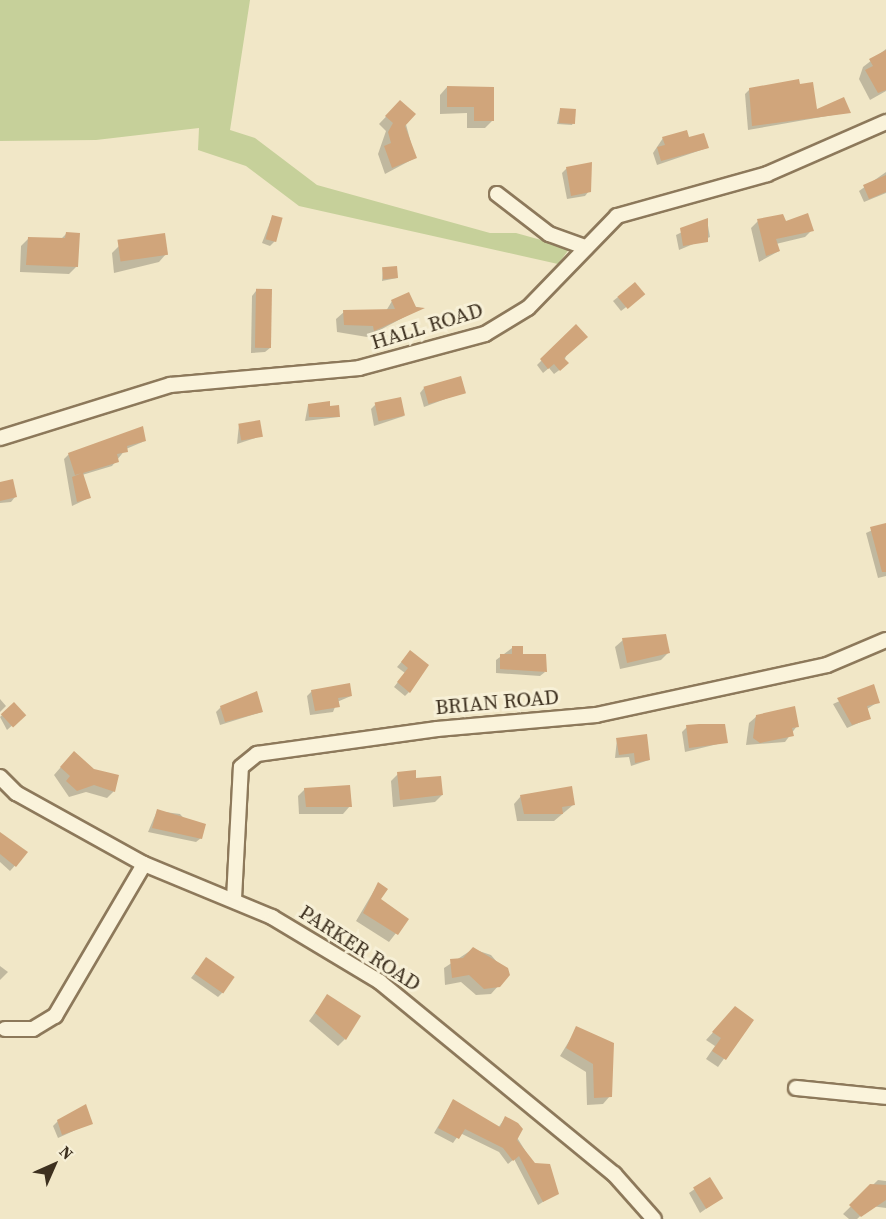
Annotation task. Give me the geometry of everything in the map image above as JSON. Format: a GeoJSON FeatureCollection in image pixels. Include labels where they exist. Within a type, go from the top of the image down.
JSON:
{"type":"FeatureCollection","features":[{"type":"Feature","properties":{"kind":"street","name":"HALL ROAD"},"geometry":{"type":"LineString","coordinates":[[0,438],[170,385],[359,368],[485,334],[528,308],[584,248],[624,213],[767,174],[886,122]]}},
{"type":"Feature","properties":{"kind":"street"},"geometry":{"type":"LineString","coordinates":[[497,194],[549,234],[584,248]]}},
{"type":"Feature","properties":{"kind":"street","name":"BRIAN ROAD"},"geometry":{"type":"LineString","coordinates":[[234,899],[241,767],[257,754],[437,729],[596,715],[827,664],[886,640]]}},
{"type":"Feature","properties":{"kind":"street","name":"PARKER ROAD"},"geometry":{"type":"LineString","coordinates":[[0,777],[16,793],[144,864],[234,899],[380,982],[614,1174],[654,1219]]}},
{"type":"Feature","properties":{"kind":"street"},"geometry":{"type":"LineString","coordinates":[[5,1029],[33,1029],[55,1016],[144,864]]}},
{"type":"Feature","properties":{"kind":"street"},"geometry":{"type":"LineString","coordinates":[[796,1089],[886,1097]]}},
{"type":"Feature","properties":{"kind":"green space"},"geometry":{"type":"Polygon","coordinates":[[[0,0],[250,0],[230,130],[255,138],[317,185],[490,233],[516,233],[570,248],[558,264],[299,206],[246,166],[198,150],[199,128],[96,140],[0,141],[0,0]]]}},
{"type":"Feature","properties":{"kind":"building"},"geometry":{"type":"Polygon","coordinates":[[[886,50],[886,90],[878,93],[865,70],[873,66],[869,59],[886,50]]]}},
{"type":"Feature","properties":{"kind":"building"},"geometry":{"type":"Polygon","coordinates":[[[799,79],[800,84],[813,82],[817,109],[844,97],[851,113],[752,126],[749,88],[799,79]]]}},
{"type":"Feature","properties":{"kind":"building"},"geometry":{"type":"Polygon","coordinates":[[[447,86],[494,87],[494,121],[474,121],[474,107],[447,107],[447,86]]]}},
{"type":"Feature","properties":{"kind":"building"},"geometry":{"type":"Polygon","coordinates":[[[400,100],[416,114],[405,126],[417,158],[392,168],[384,146],[391,143],[388,132],[393,123],[385,116],[400,100]]]}},
{"type":"Feature","properties":{"kind":"building"},"geometry":{"type":"Polygon","coordinates":[[[560,108],[576,109],[575,124],[559,123],[560,108]]]}},
{"type":"Feature","properties":{"kind":"building"},"geometry":{"type":"Polygon","coordinates":[[[687,130],[689,137],[704,133],[709,148],[661,161],[657,147],[665,145],[662,137],[687,130]]]}},
{"type":"Feature","properties":{"kind":"building"},"geometry":{"type":"Polygon","coordinates":[[[592,162],[591,192],[571,196],[566,167],[592,162]]]}},
{"type":"Feature","properties":{"kind":"building"},"geometry":{"type":"Polygon","coordinates":[[[886,175],[886,192],[869,199],[863,185],[886,175]]]}},
{"type":"Feature","properties":{"kind":"building"},"geometry":{"type":"Polygon","coordinates":[[[808,213],[814,231],[776,239],[780,251],[766,256],[757,219],[783,214],[786,221],[808,213]]]}},
{"type":"Feature","properties":{"kind":"building"},"geometry":{"type":"Polygon","coordinates":[[[272,215],[283,218],[276,242],[266,239],[272,215]]]}},
{"type":"Feature","properties":{"kind":"building"},"geometry":{"type":"Polygon","coordinates":[[[708,218],[708,242],[683,246],[680,228],[708,218]]]}},
{"type":"Feature","properties":{"kind":"building"},"geometry":{"type":"Polygon","coordinates":[[[66,232],[80,233],[78,267],[26,265],[28,237],[65,238],[66,232]]]}},
{"type":"Feature","properties":{"kind":"building"},"geometry":{"type":"Polygon","coordinates":[[[165,233],[168,255],[121,261],[117,240],[165,233]]]}},
{"type":"Feature","properties":{"kind":"building"},"geometry":{"type":"Polygon","coordinates":[[[397,266],[398,278],[383,279],[382,267],[397,266]]]}},
{"type":"Feature","properties":{"kind":"building"},"geometry":{"type":"Polygon","coordinates":[[[635,282],[645,294],[628,309],[617,297],[635,282]]]}},
{"type":"Feature","properties":{"kind":"building"},"geometry":{"type":"Polygon","coordinates":[[[256,289],[272,289],[271,348],[255,348],[256,289]]]}},
{"type":"Feature","properties":{"kind":"building"},"geometry":{"type":"Polygon","coordinates":[[[409,292],[416,307],[425,308],[374,331],[373,326],[344,325],[343,310],[395,309],[391,300],[409,292]]]}},
{"type":"Feature","properties":{"kind":"building"},"geometry":{"type":"Polygon","coordinates":[[[576,324],[588,337],[564,358],[569,363],[560,371],[554,364],[548,369],[540,359],[576,324]]]}},
{"type":"Feature","properties":{"kind":"building"},"geometry":{"type":"Polygon","coordinates":[[[461,376],[466,393],[428,404],[424,387],[461,376]]]}},
{"type":"Feature","properties":{"kind":"building"},"geometry":{"type":"Polygon","coordinates":[[[401,397],[405,416],[379,421],[375,403],[401,397]]]}},
{"type":"Feature","properties":{"kind":"building"},"geometry":{"type":"Polygon","coordinates":[[[330,401],[330,406],[339,405],[340,417],[309,417],[308,404],[330,401]]]}},
{"type":"Feature","properties":{"kind":"building"},"geometry":{"type":"Polygon","coordinates":[[[260,420],[263,437],[241,441],[238,424],[260,420]]]}},
{"type":"Feature","properties":{"kind":"building"},"geometry":{"type":"Polygon","coordinates":[[[143,426],[146,441],[127,446],[128,452],[117,454],[119,462],[83,473],[91,498],[77,502],[72,477],[82,473],[75,475],[68,453],[143,426]]]}},
{"type":"Feature","properties":{"kind":"building"},"geometry":{"type":"Polygon","coordinates":[[[13,479],[17,497],[0,501],[0,482],[13,479]]]}},
{"type":"Feature","properties":{"kind":"building"},"geometry":{"type":"Polygon","coordinates":[[[886,523],[886,572],[882,572],[870,527],[886,523]]]}},
{"type":"Feature","properties":{"kind":"building"},"geometry":{"type":"Polygon","coordinates":[[[666,634],[670,653],[627,663],[622,638],[666,634]]]}},
{"type":"Feature","properties":{"kind":"building"},"geometry":{"type":"Polygon","coordinates":[[[512,646],[523,646],[523,654],[546,654],[547,672],[500,669],[500,654],[512,654],[512,646]]]}},
{"type":"Feature","properties":{"kind":"building"},"geometry":{"type":"Polygon","coordinates":[[[410,650],[429,665],[410,693],[397,682],[408,668],[401,662],[410,650]]]}},
{"type":"Feature","properties":{"kind":"building"},"geometry":{"type":"Polygon","coordinates":[[[350,683],[352,696],[338,698],[340,707],[315,711],[311,690],[350,683]]]}},
{"type":"Feature","properties":{"kind":"building"},"geometry":{"type":"Polygon","coordinates":[[[874,684],[880,703],[867,706],[871,719],[852,725],[837,698],[874,684]]]}},
{"type":"Feature","properties":{"kind":"building"},"geometry":{"type":"Polygon","coordinates":[[[257,691],[263,712],[225,722],[220,706],[257,691]]]}},
{"type":"Feature","properties":{"kind":"building"},"geometry":{"type":"Polygon","coordinates":[[[14,702],[26,715],[13,727],[1,714],[14,702]]]}},
{"type":"Feature","properties":{"kind":"building"},"geometry":{"type":"Polygon","coordinates":[[[795,706],[799,727],[792,728],[794,736],[760,743],[753,738],[756,715],[795,706]]]}},
{"type":"Feature","properties":{"kind":"building"},"geometry":{"type":"Polygon","coordinates":[[[725,724],[728,743],[689,748],[686,725],[725,724]]]}},
{"type":"Feature","properties":{"kind":"building"},"geometry":{"type":"Polygon","coordinates":[[[647,734],[650,760],[635,763],[634,753],[619,755],[616,738],[647,734]]]}},
{"type":"Feature","properties":{"kind":"building"},"geometry":{"type":"Polygon","coordinates":[[[74,751],[94,769],[119,775],[115,792],[94,785],[77,791],[66,781],[70,776],[60,767],[74,751]]]}},
{"type":"Feature","properties":{"kind":"building"},"geometry":{"type":"Polygon","coordinates":[[[416,770],[416,778],[441,776],[443,795],[400,800],[397,772],[416,770]]]}},
{"type":"Feature","properties":{"kind":"building"},"geometry":{"type":"Polygon","coordinates":[[[350,785],[352,807],[306,807],[304,788],[350,785]]]}},
{"type":"Feature","properties":{"kind":"building"},"geometry":{"type":"Polygon","coordinates":[[[572,786],[575,805],[562,807],[563,814],[524,814],[520,795],[572,786]]]}},
{"type":"Feature","properties":{"kind":"building"},"geometry":{"type":"Polygon","coordinates":[[[157,809],[206,824],[202,839],[152,828],[157,809]]]}},
{"type":"Feature","properties":{"kind":"building"},"geometry":{"type":"Polygon","coordinates":[[[0,832],[28,852],[16,867],[0,854],[0,832]]]}},
{"type":"Feature","properties":{"kind":"building"},"geometry":{"type":"Polygon","coordinates":[[[378,882],[388,889],[381,899],[409,919],[398,935],[363,913],[378,882]]]}},
{"type":"Feature","properties":{"kind":"building"},"geometry":{"type":"Polygon","coordinates":[[[473,947],[508,968],[510,975],[500,987],[484,989],[469,975],[452,978],[450,959],[463,958],[473,947]]]}},
{"type":"Feature","properties":{"kind":"building"},"geometry":{"type":"Polygon","coordinates":[[[206,957],[235,977],[223,993],[195,973],[206,957]]]}},
{"type":"Feature","properties":{"kind":"building"},"geometry":{"type":"Polygon","coordinates":[[[327,994],[361,1016],[346,1040],[315,1013],[327,994]]]}},
{"type":"Feature","properties":{"kind":"building"},"geometry":{"type":"Polygon","coordinates":[[[735,1006],[754,1020],[726,1060],[712,1051],[721,1038],[712,1032],[735,1006]]]}},
{"type":"Feature","properties":{"kind":"building"},"geometry":{"type":"Polygon","coordinates":[[[576,1026],[614,1043],[612,1097],[594,1098],[593,1064],[566,1048],[576,1026]]]}},
{"type":"Feature","properties":{"kind":"building"},"geometry":{"type":"Polygon","coordinates":[[[453,1099],[500,1127],[505,1116],[518,1123],[523,1129],[517,1140],[535,1163],[550,1164],[559,1194],[543,1202],[519,1156],[513,1161],[503,1148],[465,1129],[459,1139],[438,1128],[453,1099]]]}},
{"type":"Feature","properties":{"kind":"building"},"geometry":{"type":"Polygon","coordinates":[[[86,1104],[93,1124],[62,1135],[57,1120],[86,1104]]]}},
{"type":"Feature","properties":{"kind":"building"},"geometry":{"type":"Polygon","coordinates":[[[710,1177],[723,1198],[706,1209],[693,1188],[710,1177]]]}},
{"type":"Feature","properties":{"kind":"building"},"geometry":{"type":"Polygon","coordinates":[[[870,1184],[886,1185],[886,1200],[861,1217],[849,1205],[870,1184]]]}}]}
